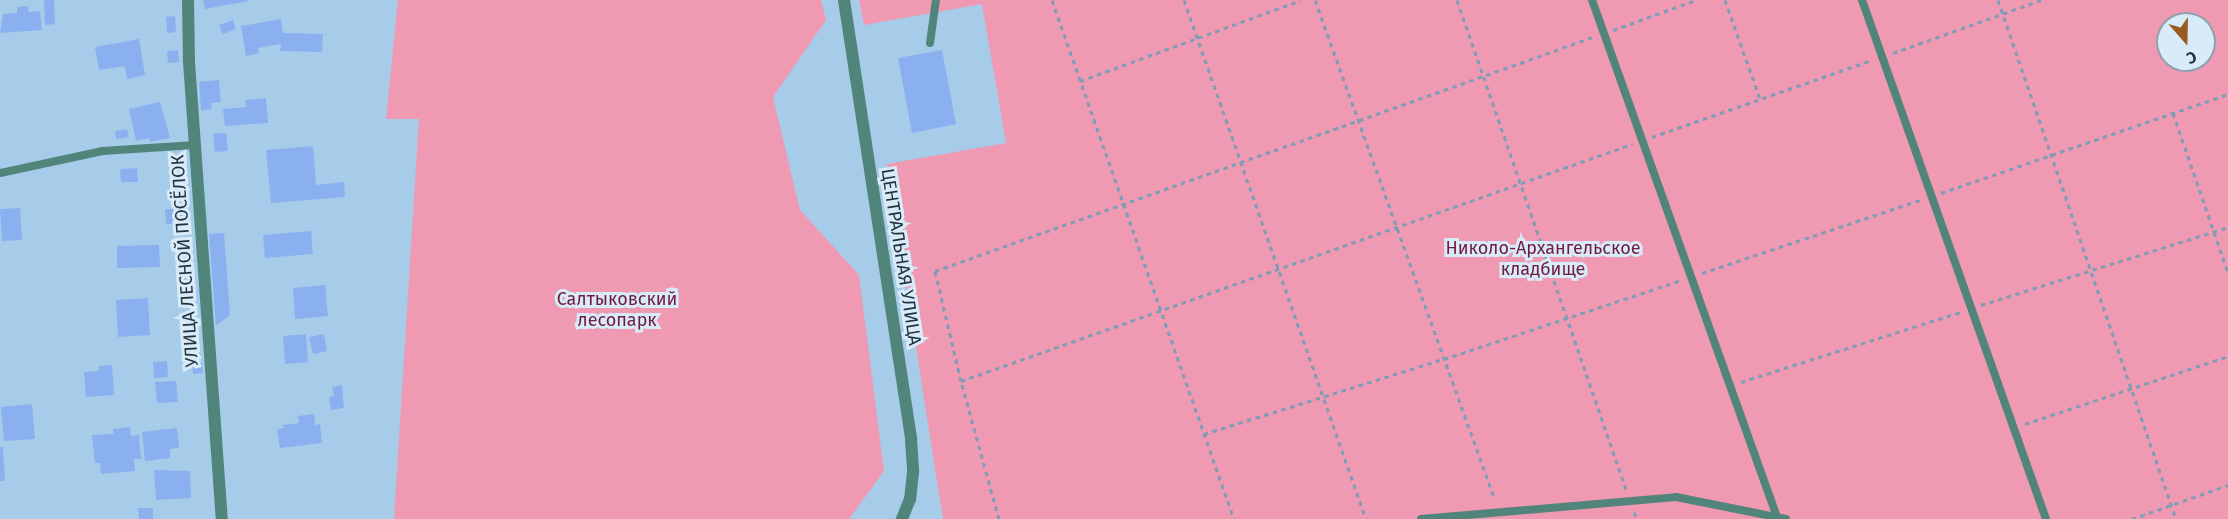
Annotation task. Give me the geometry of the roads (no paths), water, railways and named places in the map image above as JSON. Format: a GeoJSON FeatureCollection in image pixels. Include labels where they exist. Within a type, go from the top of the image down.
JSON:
{"type":"FeatureCollection","features":[{"type":"Feature","properties":{"kind":"street","name":"УЛИЦА ЛЕСНОЙ ПОСЁЛОК"},"geometry":{"type":"LineString","coordinates":[[188,0],[189,62],[222,519]]}},
{"type":"Feature","properties":{"kind":"street","name":"ЦЕНТРАЛЬНАЯ УЛИЦА"},"geometry":{"type":"LineString","coordinates":[[844,0],[911,440],[913,472],[910,499],[902,519]]}},
{"type":"Feature","properties":{"kind":"lane"},"geometry":{"type":"LineString","coordinates":[[930,43],[936,0]]}},
{"type":"Feature","properties":{"kind":"lane"},"geometry":{"type":"LineString","coordinates":[[1592,0],[1691,277],[1782,518]]}},
{"type":"Feature","properties":{"kind":"lane"},"geometry":{"type":"LineString","coordinates":[[1862,0],[2046,519]]}},
{"type":"Feature","properties":{"kind":"lane"},"geometry":{"type":"LineString","coordinates":[[0,173],[104,151],[195,145]]}},
{"type":"Feature","properties":{"kind":"lane"},"geometry":{"type":"LineString","coordinates":[[1421,519],[1676,496],[1782,518]]}},
{"type":"Feature","properties":{"kind":"park label","name":"Николо-Архангельское кладбище"},"geometry":{"type":"Point","coordinates":[1543,259]}},
{"type":"Feature","properties":{"kind":"park label","name":"Салтыковский лесопарк"},"geometry":{"type":"Point","coordinates":[617,310]}}]}
